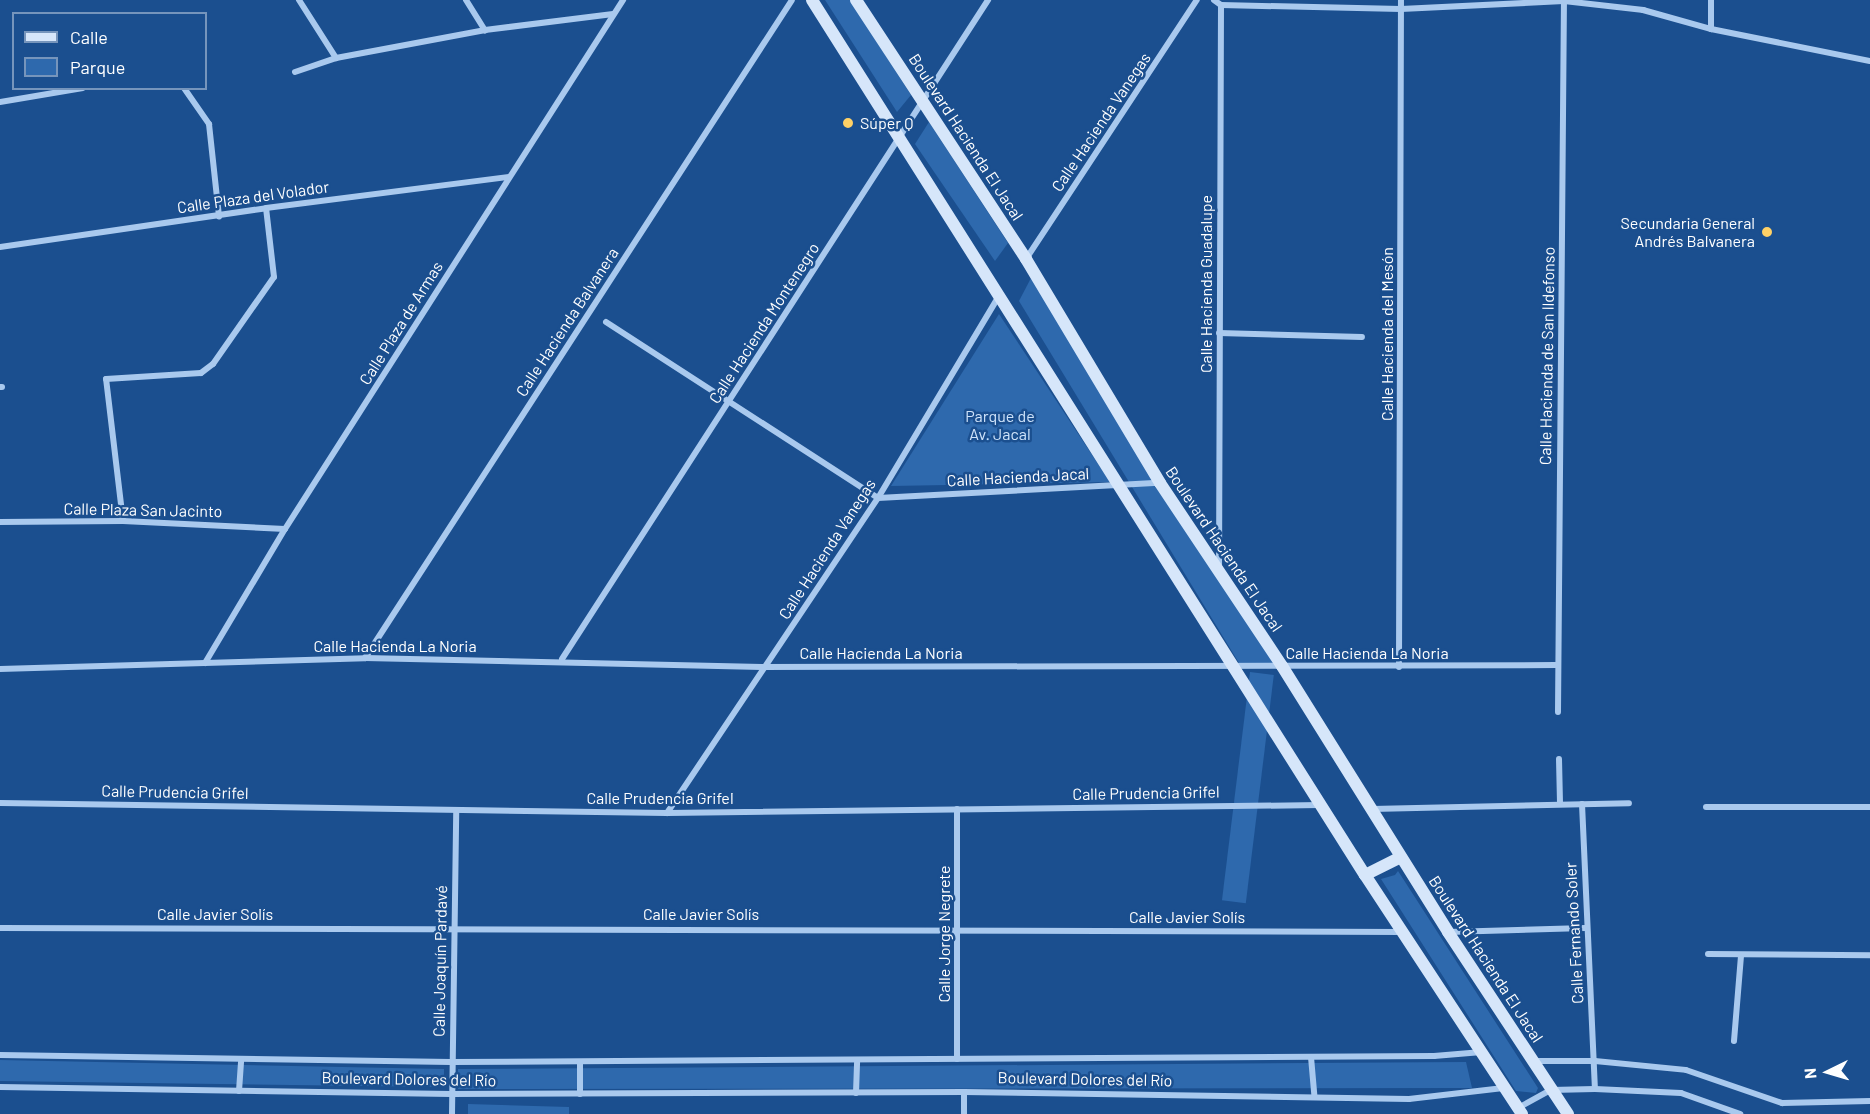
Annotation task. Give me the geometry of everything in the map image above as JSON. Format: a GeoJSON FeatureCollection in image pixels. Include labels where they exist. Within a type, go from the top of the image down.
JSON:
{"type":"FeatureCollection","features":[{"type":"Feature","properties":{"kind":"main road"},"geometry":{"type":"LineString","coordinates":[[812,0],[1001,294],[1231,665],[1520,1111]]}},
{"type":"Feature","properties":{"kind":"main road","name":"Boulevard Hacienda El Jacal"},"geometry":{"type":"LineString","coordinates":[[856,0],[1026,259],[1160,483],[1282,666],[1448,932],[1568,1114]]}},
{"type":"Feature","properties":{"kind":"main road"},"geometry":{"type":"LineString","coordinates":[[1365,875],[1401,857]]}},
{"type":"Feature","properties":{"kind":"street"},"geometry":{"type":"LineString","coordinates":[[299,0],[336,58]]}},
{"type":"Feature","properties":{"kind":"street"},"geometry":{"type":"LineString","coordinates":[[466,0],[484,30]]}},
{"type":"Feature","properties":{"kind":"street","name":"Calle Plaza de Armas"},"geometry":{"type":"LineString","coordinates":[[205,663],[285,529],[623,0]]}},
{"type":"Feature","properties":{"kind":"street","name":"Calle Hacienda Balvanera"},"geometry":{"type":"LineString","coordinates":[[365,658],[792,0]]}},
{"type":"Feature","properties":{"kind":"street","name":"Calle Hacienda Montenegro"},"geometry":{"type":"LineString","coordinates":[[562,659],[988,0]]}},
{"type":"Feature","properties":{"kind":"street","name":"Calle Hacienda Vanegas"},"geometry":{"type":"LineString","coordinates":[[1026,259],[1197,0]]}},
{"type":"Feature","properties":{"kind":"street"},"geometry":{"type":"LineString","coordinates":[[1214,0],[1221,5],[1401,9],[1564,0],[1643,10],[1711,29],[1870,61]]}},
{"type":"Feature","properties":{"kind":"street","name":"Calle Hacienda del Mesón"},"geometry":{"type":"LineString","coordinates":[[1399,667],[1401,0]]}},
{"type":"Feature","properties":{"kind":"street","name":"Calle Hacienda de San Ildefonso"},"geometry":{"type":"LineString","coordinates":[[1558,712],[1556,665],[1564,0]]}},
{"type":"Feature","properties":{"kind":"street"},"geometry":{"type":"LineString","coordinates":[[1711,0],[1711,29]]}},
{"type":"Feature","properties":{"kind":"street","name":"Calle Hacienda Guadalupe"},"geometry":{"type":"LineString","coordinates":[[1219,572],[1221,5]]}},
{"type":"Feature","properties":{"kind":"street"},"geometry":{"type":"LineString","coordinates":[[295,72],[336,58],[484,30],[613,14]]}},
{"type":"Feature","properties":{"kind":"street"},"geometry":{"type":"LineString","coordinates":[[0,102],[71,90]]}},
{"type":"Feature","properties":{"kind":"street"},"geometry":{"type":"LineString","coordinates":[[185,90],[209,124],[219,216]]}},
{"type":"Feature","properties":{"kind":"street","name":"Calle Plaza del Volador"},"geometry":{"type":"LineString","coordinates":[[0,247],[266,208],[509,177]]}},
{"type":"Feature","properties":{"kind":"street"},"geometry":{"type":"LineString","coordinates":[[123,521],[106,379],[201,373],[213,364],[274,277],[266,208]]}},
{"type":"Feature","properties":{"kind":"street","name":"Calle Hacienda Vanegas"},"geometry":{"type":"LineString","coordinates":[[667,813],[762,667],[878,498],[1001,294]]}},
{"type":"Feature","properties":{"kind":"street"},"geometry":{"type":"LineString","coordinates":[[606,322],[728,404],[878,498]]}},
{"type":"Feature","properties":{"kind":"street"},"geometry":{"type":"LineString","coordinates":[[1219,333],[1362,337]]}},
{"type":"Feature","properties":{"kind":"street","name":"Calle Hacienda Jacal"},"geometry":{"type":"LineString","coordinates":[[878,498],[1160,483]]}},
{"type":"Feature","properties":{"kind":"street","name":"Calle Plaza San Jacinto"},"geometry":{"type":"LineString","coordinates":[[0,522],[123,521],[285,529]]}},
{"type":"Feature","properties":{"kind":"street","name":"Calle Hacienda La Noria"},"geometry":{"type":"LineString","coordinates":[[0,669],[365,658],[562,659],[762,667],[1556,665]]}},
{"type":"Feature","properties":{"kind":"street"},"geometry":{"type":"LineString","coordinates":[[1559,759],[1560,804]]}},
{"type":"Feature","properties":{"kind":"street","name":"Calle Prudencia Grifel"},"geometry":{"type":"LineString","coordinates":[[0,803],[667,813],[1321,805]]}},
{"type":"Feature","properties":{"kind":"street"},"geometry":{"type":"LineString","coordinates":[[1372,809],[1629,803]]}},
{"type":"Feature","properties":{"kind":"street","name":"Calle Fernando Soler"},"geometry":{"type":"LineString","coordinates":[[1582,804],[1585,928],[1595,1089]]}},
{"type":"Feature","properties":{"kind":"street"},"geometry":{"type":"LineString","coordinates":[[1706,807],[1870,807]]}},
{"type":"Feature","properties":{"kind":"street","name":"Calle Jorge Negrete"},"geometry":{"type":"LineString","coordinates":[[957,809],[957,1059]]}},
{"type":"Feature","properties":{"kind":"street","name":"Calle Joaquín Pardavé"},"geometry":{"type":"LineString","coordinates":[[452,1114],[456,810]]}},
{"type":"Feature","properties":{"kind":"street","name":"Calle Javier Solís"},"geometry":{"type":"LineString","coordinates":[[0,928],[454,927],[1402,932]]}},
{"type":"Feature","properties":{"kind":"street"},"geometry":{"type":"LineString","coordinates":[[1448,932],[1585,928]]}},
{"type":"Feature","properties":{"kind":"street"},"geometry":{"type":"LineString","coordinates":[[1708,954],[1870,955]]}},
{"type":"Feature","properties":{"kind":"street"},"geometry":{"type":"LineString","coordinates":[[1734,1041],[1741,956]]}},
{"type":"Feature","properties":{"kind":"street","name":"Boulevard Dolores del Río"},"geometry":{"type":"LineString","coordinates":[[0,1055],[580,1062],[1434,1056],[1483,1052]]}},
{"type":"Feature","properties":{"kind":"street"},"geometry":{"type":"LineString","coordinates":[[1311,1057],[1314,1095]]}},
{"type":"Feature","properties":{"kind":"street"},"geometry":{"type":"LineString","coordinates":[[239,1091],[241,1059]]}},
{"type":"Feature","properties":{"kind":"street"},"geometry":{"type":"LineString","coordinates":[[856,1093],[857,1060]]}},
{"type":"Feature","properties":{"kind":"street"},"geometry":{"type":"LineString","coordinates":[[1532,1061],[1595,1061],[1686,1071],[1782,1103],[1870,1101]]}},
{"type":"Feature","properties":{"kind":"street"},"geometry":{"type":"LineString","coordinates":[[580,1062],[580,1094]]}},
{"type":"Feature","properties":{"kind":"street","name":"Boulevard Dolores del Río"},"geometry":{"type":"LineString","coordinates":[[0,1087],[451,1094],[964,1092],[1314,1095],[1409,1099],[1503,1088]]}},
{"type":"Feature","properties":{"kind":"street"},"geometry":{"type":"LineString","coordinates":[[1520,1111],[1551,1090],[1595,1089],[1681,1093],[1740,1114]]}},
{"type":"Feature","properties":{"kind":"street"},"geometry":{"type":"LineString","coordinates":[[964,1092],[964,1114]]}},
{"type":"Feature","properties":{"kind":"green space"},"geometry":{"type":"Polygon","coordinates":[[[825,0],[850,0],[911,95],[897,112],[825,0]]]}},
{"type":"Feature","properties":{"kind":"green space"},"geometry":{"type":"Polygon","coordinates":[[[929,122],[1008,243],[995,261],[915,144],[929,122]]]}},
{"type":"Feature","properties":{"kind":"green space"},"geometry":{"type":"Polygon","coordinates":[[[1031,278],[1278,665],[1239,663],[1019,301],[1031,278]]]}},
{"type":"Feature","properties":{"kind":"green space","name":"Parque de Av. Jacal"},"geometry":{"type":"Polygon","coordinates":[[[999,314],[1110,482],[891,486],[999,314]]]}},
{"type":"Feature","properties":{"kind":"green space"},"geometry":{"type":"Polygon","coordinates":[[[1250,672],[1274,675],[1246,903],[1222,900],[1250,672]]]}},
{"type":"Feature","properties":{"kind":"green space"},"geometry":{"type":"Polygon","coordinates":[[[1398,871],[1538,1088],[1536,1093],[1516,1091],[1381,879],[1395,875],[1398,871]]]}},
{"type":"Feature","properties":{"kind":"green space"},"geometry":{"type":"Polygon","coordinates":[[[0,1060],[444,1069],[444,1087],[0,1081],[0,1060]]]}},
{"type":"Feature","properties":{"kind":"green space"},"geometry":{"type":"Polygon","coordinates":[[[1466,1062],[1472,1088],[458,1089],[458,1069],[1466,1062]]]}},
{"type":"Feature","properties":{"kind":"green space"},"geometry":{"type":"Polygon","coordinates":[[[468,1104],[569,1107],[569,1114],[468,1114],[468,1104]]]}},
{"type":"Feature","properties":{"kind":"place","name":"Súper Q"},"geometry":{"type":"Point","coordinates":[848,123]}},
{"type":"Feature","properties":{"kind":"place","name":"Secundaria General Andrés Balvanera"},"geometry":{"type":"Point","coordinates":[1767,232]}}]}
